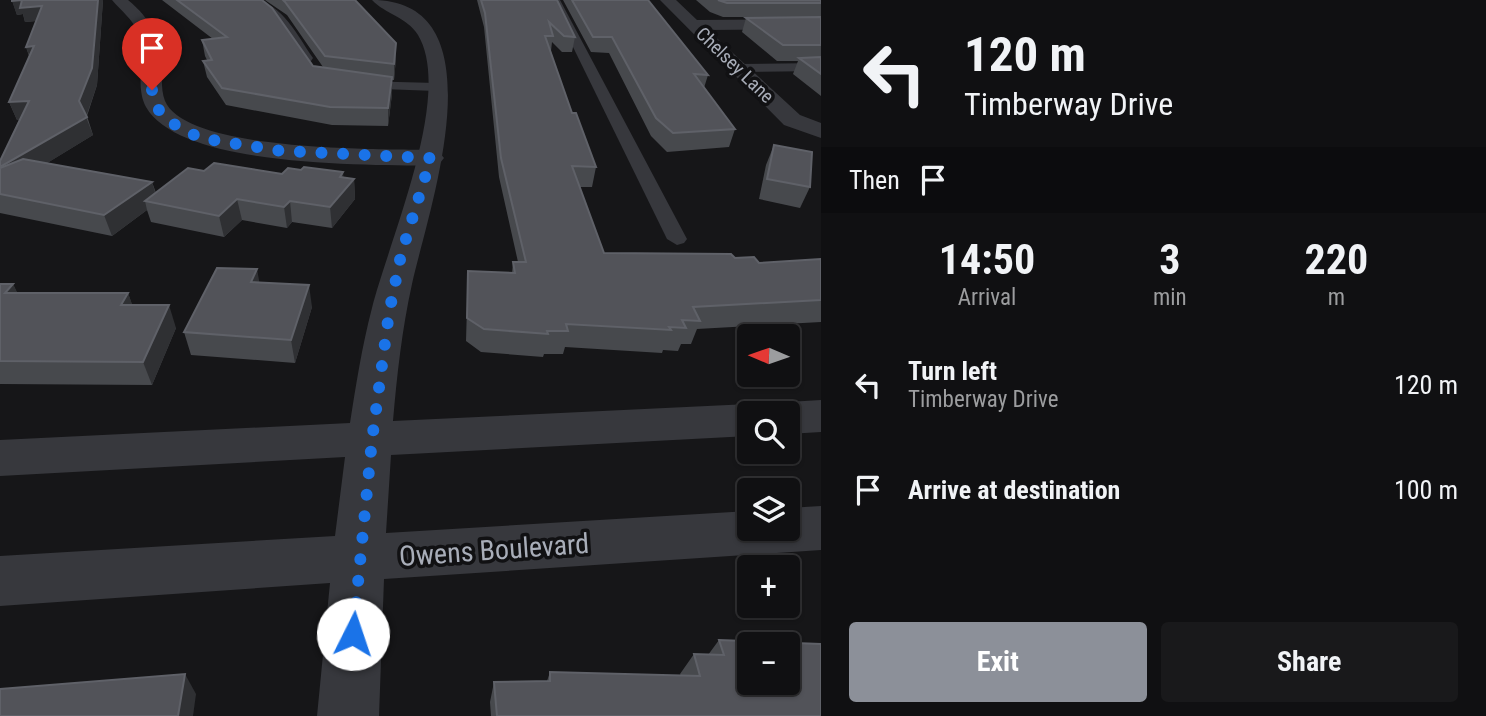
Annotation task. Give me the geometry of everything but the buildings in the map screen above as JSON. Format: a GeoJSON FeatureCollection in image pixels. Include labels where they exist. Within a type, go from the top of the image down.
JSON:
{"type":"FeatureCollection","features":[{"type":"Feature","properties":{"kind":"street"},"geometry":{"type":"LineString","coordinates":[[118,0],[137,15],[150,35],[152,90],[156,107],[172,123],[200,138],[282,151],[431,158]]}},
{"type":"Feature","properties":{"kind":"street"},"geometry":{"type":"LineString","coordinates":[[348,716],[359,560],[389,313],[401,255],[431,158],[437,72],[428,32],[418,21],[379,0]]}},
{"type":"Feature","properties":{"kind":"street","name":"Chelsey Lane"},"geometry":{"type":"LineString","coordinates":[[667,0],[792,120],[813,129]]}},
{"type":"Feature","properties":{"kind":"street"},"geometry":{"type":"LineString","coordinates":[[695,25],[821,24]]}},
{"type":"Feature","properties":{"kind":"street"},"geometry":{"type":"LineString","coordinates":[[800,417],[821,416]]}},
{"type":"Feature","properties":{"kind":"street"},"geometry":{"type":"LineString","coordinates":[[0,458],[737,421]]}},
{"type":"Feature","properties":{"kind":"street","name":"Owens Boulevard"},"geometry":{"type":"LineString","coordinates":[[0,581],[359,560],[821,528]]}},
{"type":"Feature","properties":{"kind":"lane"},"geometry":{"type":"LineString","coordinates":[[256,0],[280,19],[313,67]]}},
{"type":"Feature","properties":{"kind":"lane"},"geometry":{"type":"LineString","coordinates":[[555,0],[677,239]]}},
{"type":"Feature","properties":{"kind":"lane"},"geometry":{"type":"LineString","coordinates":[[739,68],[821,67]]}},
{"type":"Feature","properties":{"kind":"lane"},"geometry":{"type":"LineString","coordinates":[[344,84],[436,87]]}},
{"type":"Feature","properties":{"kind":"route"},"geometry":{"type":"LineString","coordinates":[[152,90],[156,107],[172,123],[200,138],[282,151],[431,158],[401,255],[389,313],[372,440],[353,634]]}}]}
